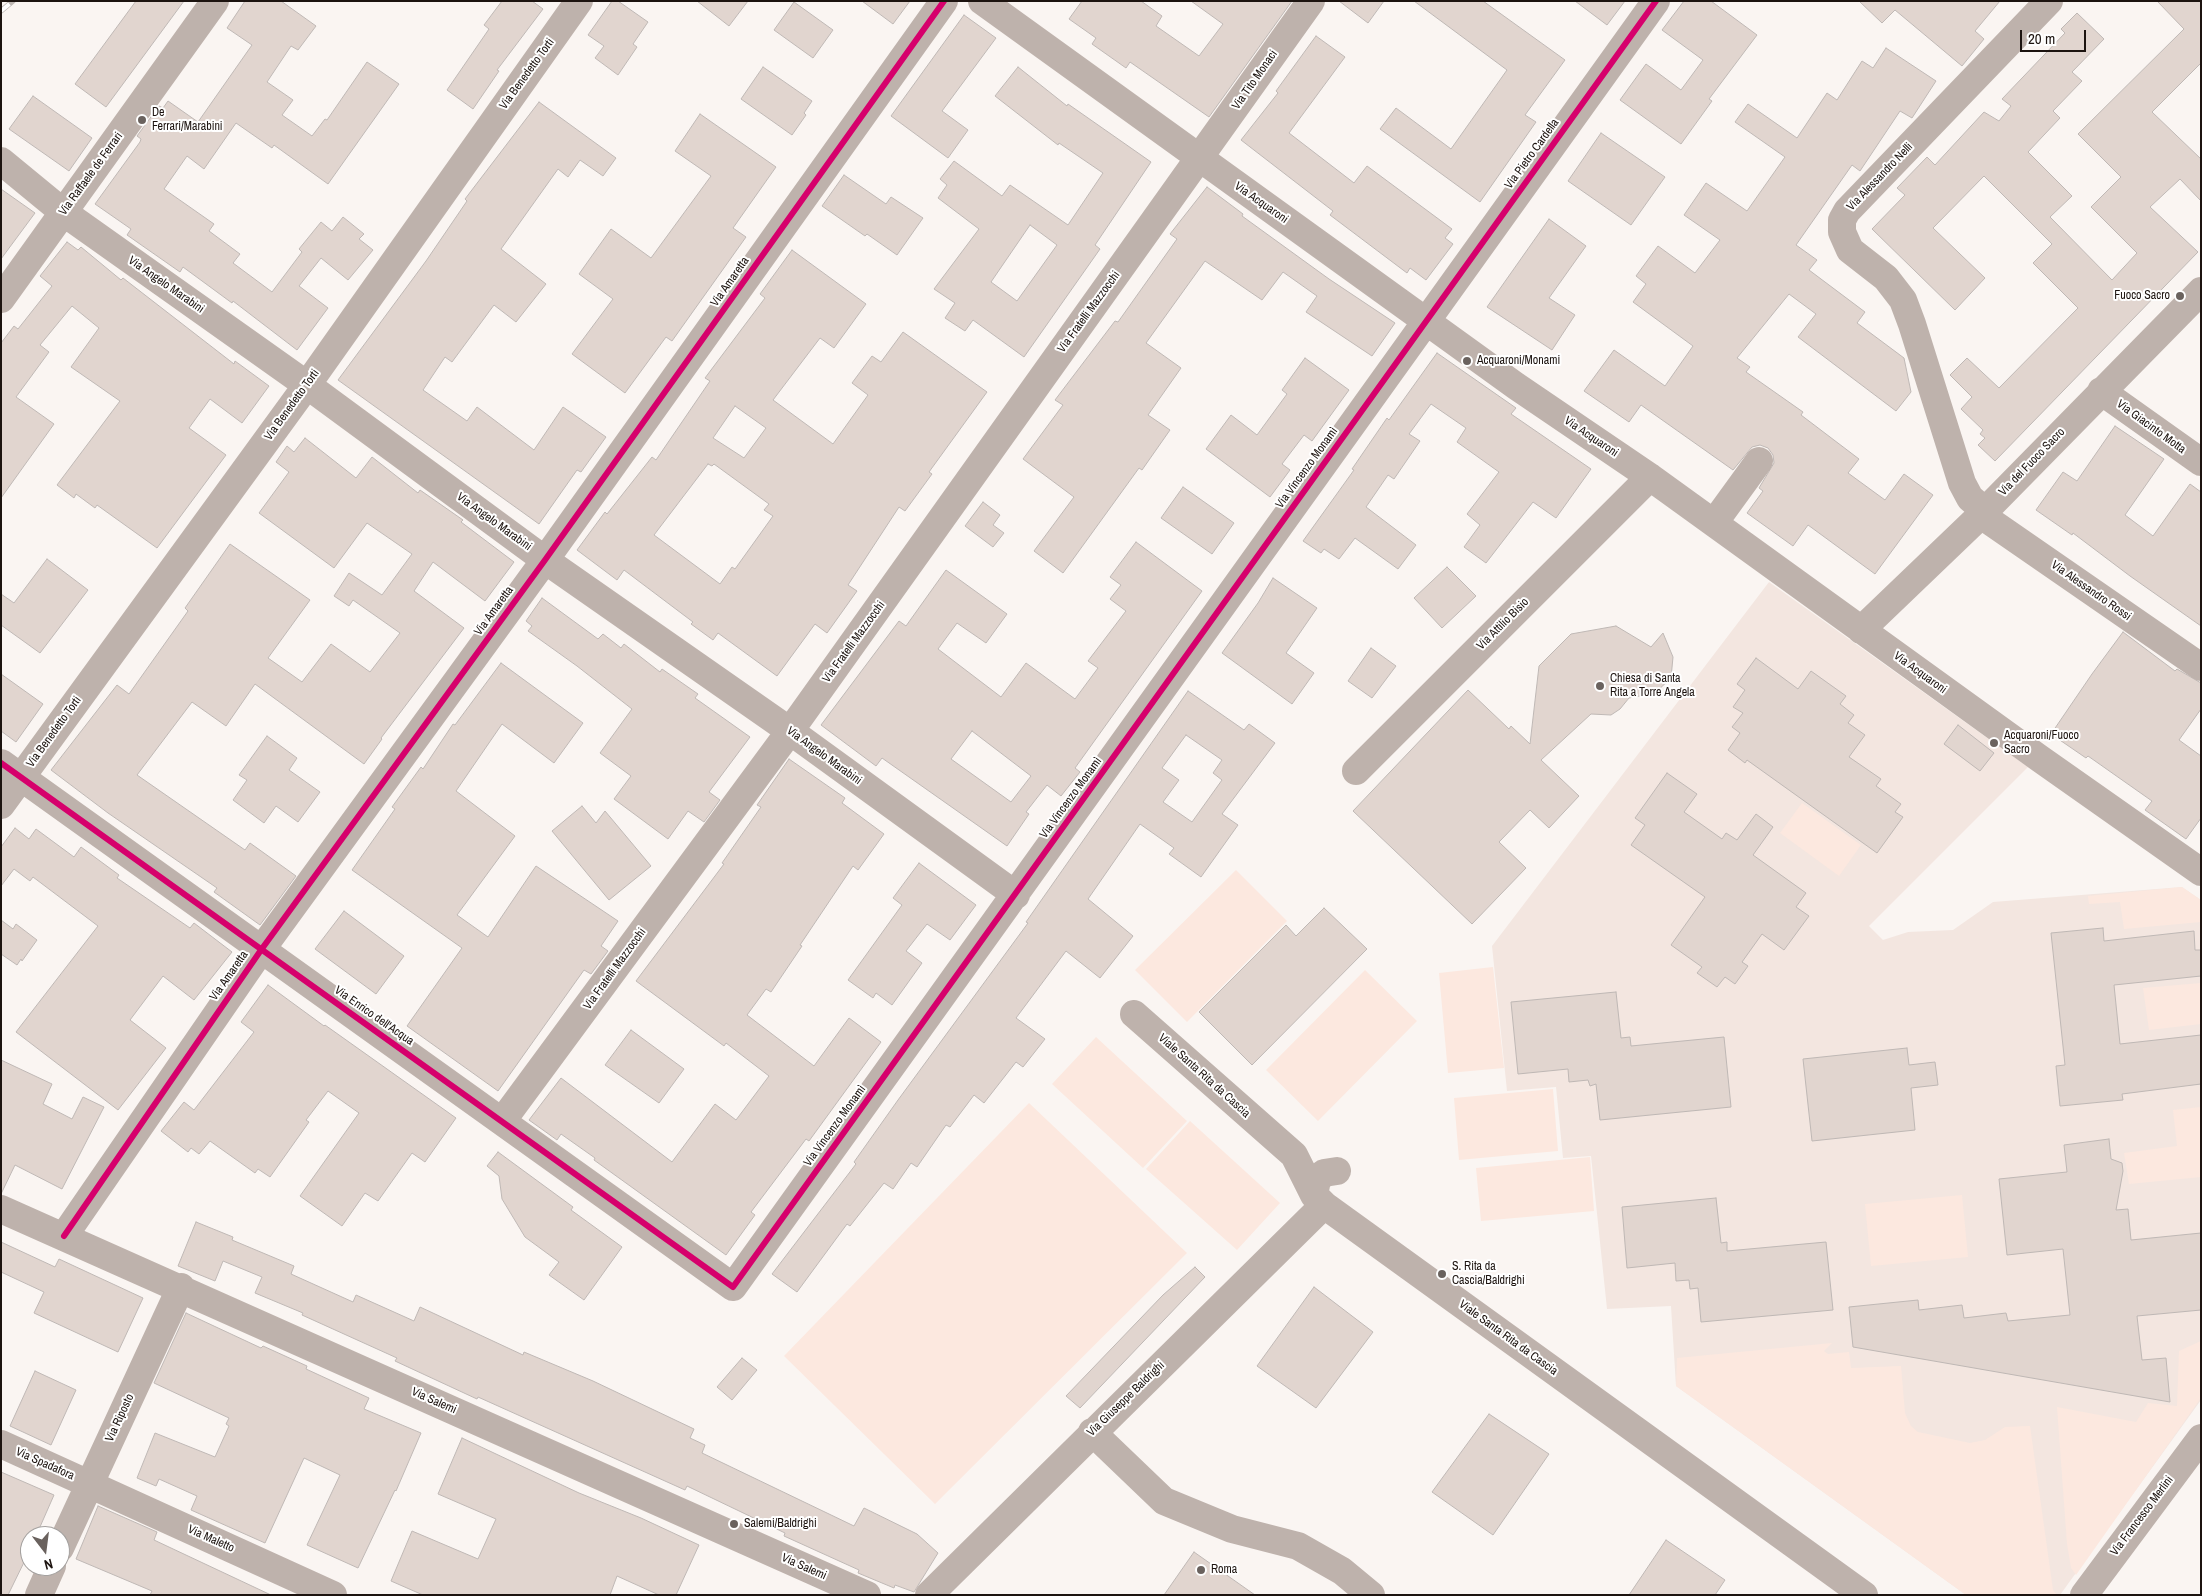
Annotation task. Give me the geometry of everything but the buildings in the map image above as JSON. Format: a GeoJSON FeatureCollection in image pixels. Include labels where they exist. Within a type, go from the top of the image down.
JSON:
{"type":"FeatureCollection","features":[{"type":"Feature","properties":{"kind":"street","name":"Via Raffaele de Ferrari"},"geometry":{"type":"LineString","coordinates":[[1,299],[215,1]]}},
{"type":"Feature","properties":{"kind":"street","name":"Via Benedetto Torti"},"geometry":{"type":"LineString","coordinates":[[1,805],[11,771],[307,385],[579,1]]}},
{"type":"Feature","properties":{"kind":"street","name":"Via Amaretta"},"geometry":{"type":"LineString","coordinates":[[64,1236],[261,950],[545,560],[944,1]]}},
{"type":"Feature","properties":{"kind":"street","name":"Via Acquaroni"},"geometry":{"type":"LineString","coordinates":[[982,1],[1011,9],[1199,159],[1516,386],[1650,477],[2201,872]]}},
{"type":"Feature","properties":{"kind":"street","name":"Via Tito Monaci"},"geometry":{"type":"LineString","coordinates":[[1199,159],[1311,1]]}},
{"type":"Feature","properties":{"kind":"street","name":"Via Pietro Cardella"},"geometry":{"type":"LineString","coordinates":[[1426,320],[1656,1]]}},
{"type":"Feature","properties":{"kind":"street","name":"Via Alessandro Nelli"},"geometry":{"type":"LineString","coordinates":[[1981,515],[1977,504],[1970,498],[1962,483],[1903,300],[1886,278],[1847,246],[1842,232],[1842,220],[1854,204],[2049,1]]}},
{"type":"Feature","properties":{"kind":"street","name":"Via Fratelli Mazzocchi"},"geometry":{"type":"LineString","coordinates":[[503,1120],[790,731],[1199,159]]}},
{"type":"Feature","properties":{"kind":"street","name":"Via Angelo Marabini"},"geometry":{"type":"LineString","coordinates":[[1,161],[64,212],[307,385],[545,560],[790,731],[1016,895]]}},
{"type":"Feature","properties":{"kind":"street","name":"Via del Fuoco Sacro"},"geometry":{"type":"LineString","coordinates":[[1861,630],[1981,515],[2201,291]]}},
{"type":"Feature","properties":{"kind":"street","name":"Via Vincenzo Monamì"},"geometry":{"type":"LineString","coordinates":[[733,1287],[1016,895],[1426,320]]}},
{"type":"Feature","properties":{"kind":"street","name":"Via Giacinto Motta"},"geometry":{"type":"LineString","coordinates":[[2101,391],[2201,462]]}},
{"type":"Feature","properties":{"kind":"street"},"geometry":{"type":"LineString","coordinates":[[1714,523],[1759,461]]}},
{"type":"Feature","properties":{"kind":"street","name":"Via Attilio Bisio"},"geometry":{"type":"LineString","coordinates":[[1356,771],[1650,477]]}},
{"type":"Feature","properties":{"kind":"street","name":"Via Alessandro Rossi"},"geometry":{"type":"LineString","coordinates":[[1981,515],[2201,668]]}},
{"type":"Feature","properties":{"kind":"street","name":"Via Enrico dell'Acqua"},"geometry":{"type":"LineString","coordinates":[[11,771],[503,1120],[733,1287]]}},
{"type":"Feature","properties":{"kind":"street","name":"Viale Santa Rita da Cascia"},"geometry":{"type":"LineString","coordinates":[[1134,1014],[1294,1155],[1319,1200],[1864,1595]]}},
{"type":"Feature","properties":{"kind":"street"},"geometry":{"type":"LineString","coordinates":[[1319,1200],[1317,1180],[1324,1172],[1337,1171]]}},
{"type":"Feature","properties":{"kind":"street","name":"Via Giuseppe Baldrighi"},"geometry":{"type":"LineString","coordinates":[[929,1595],[1319,1200]]}},
{"type":"Feature","properties":{"kind":"street","name":"Via Salemi"},"geometry":{"type":"LineString","coordinates":[[1,1208],[866,1595]]}},
{"type":"Feature","properties":{"kind":"street","name":"Via Riposto"},"geometry":{"type":"LineString","coordinates":[[70,1526],[181,1287]]}},
{"type":"Feature","properties":{"kind":"street"},"geometry":{"type":"LineString","coordinates":[[1092,1432],[1164,1501],[1232,1529],[1298,1546],[1342,1571],[1371,1595]]}},
{"type":"Feature","properties":{"kind":"street","name":"Via Francesco Merlini"},"geometry":{"type":"LineString","coordinates":[[2084,1595],[2201,1438]]}},
{"type":"Feature","properties":{"kind":"street","name":"Via Spadafora"},"geometry":{"type":"LineString","coordinates":[[1,1444],[89,1484]]}},
{"type":"Feature","properties":{"kind":"street","name":"Via Maletto"},"geometry":{"type":"LineString","coordinates":[[89,1484],[332,1595]]}},
{"type":"Feature","properties":{"kind":"street"},"geometry":{"type":"LineString","coordinates":[[39,1595],[48,1576]]}},
{"type":"Feature","properties":{"kind":"shaded area"},"geometry":{"type":"Polygon","coordinates":[[[1769,582],[2028,767],[1869,926],[1883,940],[1908,932],[1953,930],[1993,902],[2182,887],[2201,900],[2201,1400],[2060,1595],[1966,1595],[1676,1386],[1671,1306],[1607,1309],[1591,1156],[1563,1158],[1556,1087],[1507,1091],[1492,946],[1769,582]]]}},
{"type":"Feature","properties":{"kind":"shaded area"},"geometry":{"type":"Polygon","coordinates":[[[1802,803],[1861,845],[1839,876],[1780,833],[1802,803]]]}},
{"type":"Feature","properties":{"kind":"shaded area"},"geometry":{"type":"Polygon","coordinates":[[[1236,870],[1287,921],[1187,1022],[1135,970],[1236,870]]]}},
{"type":"Feature","properties":{"kind":"shaded area"},"geometry":{"type":"Polygon","coordinates":[[[2182,887],[2201,900],[2201,922],[2124,929],[2120,902],[2089,904],[2088,896],[2182,887]]]}},
{"type":"Feature","properties":{"kind":"shaded area"},"geometry":{"type":"Polygon","coordinates":[[[1493,967],[1504,1068],[1448,1073],[1439,973],[1493,967]]]}},
{"type":"Feature","properties":{"kind":"shaded area"},"geometry":{"type":"Polygon","coordinates":[[[1365,970],[1417,1021],[1318,1121],[1266,1070],[1365,970]]]}},
{"type":"Feature","properties":{"kind":"shaded area"},"geometry":{"type":"Polygon","coordinates":[[[2201,983],[2201,1024],[2149,1030],[2143,988],[2201,983]]]}},
{"type":"Feature","properties":{"kind":"shaded area"},"geometry":{"type":"Polygon","coordinates":[[[1096,1037],[1187,1121],[1143,1168],[1052,1084],[1096,1037]]]}},
{"type":"Feature","properties":{"kind":"shaded area"},"geometry":{"type":"Polygon","coordinates":[[[1553,1089],[1558,1151],[1459,1160],[1454,1098],[1553,1089]]]}},
{"type":"Feature","properties":{"kind":"shaded area"},"geometry":{"type":"Polygon","coordinates":[[[1029,1103],[1187,1253],[935,1504],[784,1356],[1029,1103]]]}},
{"type":"Feature","properties":{"kind":"shaded area"},"geometry":{"type":"Polygon","coordinates":[[[2201,1107],[2201,1177],[2129,1184],[2124,1153],[2177,1146],[2173,1110],[2201,1107]]]}},
{"type":"Feature","properties":{"kind":"shaded area"},"geometry":{"type":"Polygon","coordinates":[[[1190,1121],[1280,1203],[1237,1250],[1146,1169],[1190,1121]]]}},
{"type":"Feature","properties":{"kind":"shaded area"},"geometry":{"type":"Polygon","coordinates":[[[1590,1157],[1594,1211],[1481,1221],[1476,1168],[1590,1157]]]}},
{"type":"Feature","properties":{"kind":"shaded area"},"geometry":{"type":"Polygon","coordinates":[[[1962,1195],[1968,1257],[1871,1266],[1865,1204],[1962,1195]]]}},
{"type":"Feature","properties":{"kind":"shaded area"},"geometry":{"type":"Polygon","coordinates":[[[2201,1341],[2201,1398],[2076,1575],[2071,1568],[2067,1544],[2057,1407],[2136,1422],[2148,1403],[2177,1406],[2179,1351],[2201,1341]]]}},
{"type":"Feature","properties":{"kind":"shaded area"},"geometry":{"type":"Polygon","coordinates":[[[1832,1343],[1824,1351],[1828,1354],[1849,1352],[1851,1368],[1901,1366],[1905,1413],[1911,1426],[1918,1432],[1970,1443],[1985,1440],[2005,1427],[2030,1426],[2053,1590],[2057,1595],[1966,1595],[1676,1386],[1677,1358],[1832,1343]]]}},
{"type":"Feature","properties":{"kind":"railway"},"geometry":{"type":"LineString","coordinates":[[1,11],[13,1]]}},
{"type":"Feature","properties":{"kind":"cycle path"},"geometry":{"type":"LineString","coordinates":[[64,1236],[261,950],[545,560],[944,1]]}},
{"type":"Feature","properties":{"kind":"cycle path"},"geometry":{"type":"LineString","coordinates":[[1,763],[733,1287],[1656,1]]}},
{"type":"Feature","properties":{"kind":"place","name":"De Ferrari/Marabini"},"geometry":{"type":"Point","coordinates":[142,120]}},
{"type":"Feature","properties":{"kind":"place","name":"Fuoco Sacro"},"geometry":{"type":"Point","coordinates":[2180,296]}},
{"type":"Feature","properties":{"kind":"place","name":"Acquaroni/Monami"},"geometry":{"type":"Point","coordinates":[1467,361]}},
{"type":"Feature","properties":{"kind":"place","name":"Chiesa di Santa Rita a Torre Angela"},"geometry":{"type":"Point","coordinates":[1600,686]}},
{"type":"Feature","properties":{"kind":"place","name":"Acquaroni/Fuoco Sacro"},"geometry":{"type":"Point","coordinates":[1994,743]}},
{"type":"Feature","properties":{"kind":"place","name":"S. Rita da Cascia/Baldrighi"},"geometry":{"type":"Point","coordinates":[1442,1274]}},
{"type":"Feature","properties":{"kind":"place","name":"Salemi/Baldrighi"},"geometry":{"type":"Point","coordinates":[734,1524]}},
{"type":"Feature","properties":{"kind":"place","name":"Roma"},"geometry":{"type":"Point","coordinates":[1201,1570]}}]}
